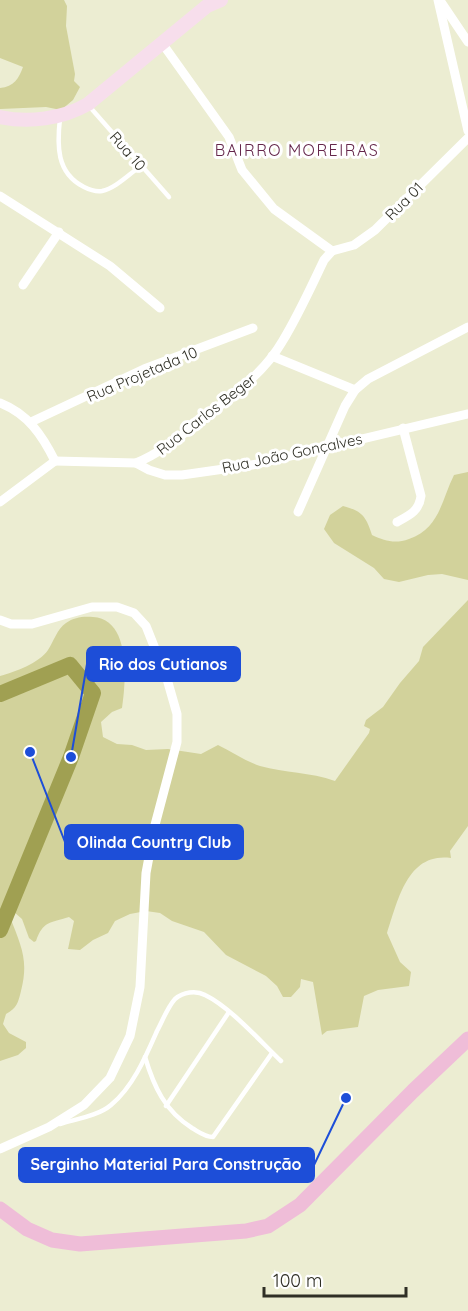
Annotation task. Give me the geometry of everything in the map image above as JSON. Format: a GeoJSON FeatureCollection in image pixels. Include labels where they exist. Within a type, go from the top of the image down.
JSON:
{"type":"FeatureCollection","features":[{"type":"Feature","properties":{"kind":"main road"},"geometry":{"type":"LineString","coordinates":[[0,117],[35,119],[60,116],[76,111],[207,6],[221,0]]}},
{"type":"Feature","properties":{"kind":"main road"},"geometry":{"type":"LineString","coordinates":[[0,1209],[27,1229],[44,1237],[80,1244],[246,1231],[268,1226],[300,1205],[468,1039]]}},
{"type":"Feature","properties":{"kind":"street"},"geometry":{"type":"LineString","coordinates":[[439,0],[468,42]]}},
{"type":"Feature","properties":{"kind":"street"},"geometry":{"type":"LineString","coordinates":[[439,0],[468,131]]}},
{"type":"Feature","properties":{"kind":"street"},"geometry":{"type":"LineString","coordinates":[[162,43],[229,137],[242,170],[274,209],[332,251]]}},
{"type":"Feature","properties":{"kind":"street","name":"Rua 01"},"geometry":{"type":"LineString","coordinates":[[332,251],[354,245],[375,230],[468,138]]}},
{"type":"Feature","properties":{"kind":"street"},"geometry":{"type":"LineString","coordinates":[[0,196],[111,267],[160,308]]}},
{"type":"Feature","properties":{"kind":"street"},"geometry":{"type":"LineString","coordinates":[[23,285],[59,232]]}},
{"type":"Feature","properties":{"kind":"street","name":"Rua Carlos Beger"},"geometry":{"type":"LineString","coordinates":[[135,464],[175,441],[238,391],[258,372],[282,344],[324,260],[332,251]]}},
{"type":"Feature","properties":{"kind":"street"},"geometry":{"type":"LineString","coordinates":[[298,512],[345,406],[355,390],[368,379],[468,327]]}},
{"type":"Feature","properties":{"kind":"street","name":"Rua Projetada 10"},"geometry":{"type":"LineString","coordinates":[[31,422],[144,369],[253,328]]}},
{"type":"Feature","properties":{"kind":"street"},"geometry":{"type":"LineString","coordinates":[[272,356],[355,390]]}},
{"type":"Feature","properties":{"kind":"street"},"geometry":{"type":"LineString","coordinates":[[0,403],[31,422],[55,461],[0,502]]}},
{"type":"Feature","properties":{"kind":"street","name":"Rua João Gonçalves"},"geometry":{"type":"LineString","coordinates":[[55,461],[135,464],[165,475],[182,474],[252,465],[468,414]]}},
{"type":"Feature","properties":{"kind":"street"},"geometry":{"type":"LineString","coordinates":[[397,522],[414,513],[420,506],[421,496],[403,428]]}},
{"type":"Feature","properties":{"kind":"street"},"geometry":{"type":"LineString","coordinates":[[0,620],[11,624],[32,624],[92,607],[117,607],[134,613],[146,626],[177,714],[177,742],[155,825],[146,873],[140,987],[130,1036],[110,1078],[84,1105],[49,1127],[0,1149]]}},
{"type":"Feature","properties":{"kind":"lane","name":"Rua 10"},"geometry":{"type":"LineString","coordinates":[[87,104],[169,197]]}},
{"type":"Feature","properties":{"kind":"lane"},"geometry":{"type":"LineString","coordinates":[[60,116],[57,144],[60,158],[66,173],[79,184],[91,190],[103,190],[119,183],[141,166]]}},
{"type":"Feature","properties":{"kind":"lane"},"geometry":{"type":"LineString","coordinates":[[49,1127],[88,1116],[111,1106],[128,1086],[167,1011],[177,998],[190,992],[204,994],[229,1012],[281,1061]]}},
{"type":"Feature","properties":{"kind":"lane"},"geometry":{"type":"LineString","coordinates":[[166,1106],[229,1012]]}},
{"type":"Feature","properties":{"kind":"lane"},"geometry":{"type":"LineString","coordinates":[[145,1057],[152,1080],[166,1106],[178,1120],[206,1137],[213,1137],[272,1053]]}},
{"type":"Feature","properties":{"kind":"green space"},"geometry":{"type":"Polygon","coordinates":[[[0,0],[64,0],[67,6],[66,26],[75,74],[74,81],[80,87],[73,100],[61,110],[46,107],[0,109],[0,88],[9,86],[15,81],[23,67],[0,58],[0,0]]]}},
{"type":"Feature","properties":{"kind":"green space"},"geometry":{"type":"Polygon","coordinates":[[[468,472],[468,580],[442,574],[399,582],[384,579],[374,568],[334,543],[324,529],[330,515],[343,506],[362,515],[372,535],[390,541],[409,539],[427,528],[433,521],[454,475],[468,472]]]}},
{"type":"Feature","properties":{"kind":"green space"},"geometry":{"type":"Polygon","coordinates":[[[468,600],[468,826],[450,851],[451,858],[436,858],[424,863],[414,871],[395,907],[387,933],[400,962],[411,972],[409,986],[378,990],[364,996],[358,1027],[327,1031],[322,1035],[313,982],[301,979],[300,987],[291,997],[283,997],[277,986],[266,976],[226,955],[204,932],[172,921],[160,913],[146,911],[130,914],[115,921],[108,933],[93,940],[80,950],[68,949],[74,921],[69,917],[45,926],[34,942],[29,938],[22,919],[14,912],[10,917],[23,953],[24,970],[18,1002],[13,1010],[6,1014],[3,1024],[9,1033],[26,1042],[26,1048],[18,1055],[0,1061],[0,676],[39,659],[48,650],[60,628],[69,621],[86,617],[105,620],[114,628],[120,640],[125,668],[122,708],[112,712],[101,722],[103,737],[117,744],[132,745],[146,750],[168,749],[201,754],[218,745],[260,766],[335,781],[369,733],[370,729],[364,726],[366,720],[383,707],[419,661],[423,647],[468,600]]]}},
{"type":"Feature","properties":{"kind":"waterway"},"geometry":{"type":"LineString","coordinates":[[0,694],[70,665],[93,693],[71,757],[0,930]]}},
{"type":"Feature","properties":{"kind":"place","name":"Olinda Country Club"},"geometry":{"type":"Point","coordinates":[30,752]}},
{"type":"Feature","properties":{"kind":"place","name":"Rio dos Cutianos"},"geometry":{"type":"Point","coordinates":[71,757]}},
{"type":"Feature","properties":{"kind":"place","name":"Serginho Material Para Construção"},"geometry":{"type":"Point","coordinates":[346,1098]}},
{"type":"Feature","properties":{"kind":"district","name":"BAIRRO MOREIRAS"},"geometry":{"type":"Point","coordinates":[297,150]}}]}
